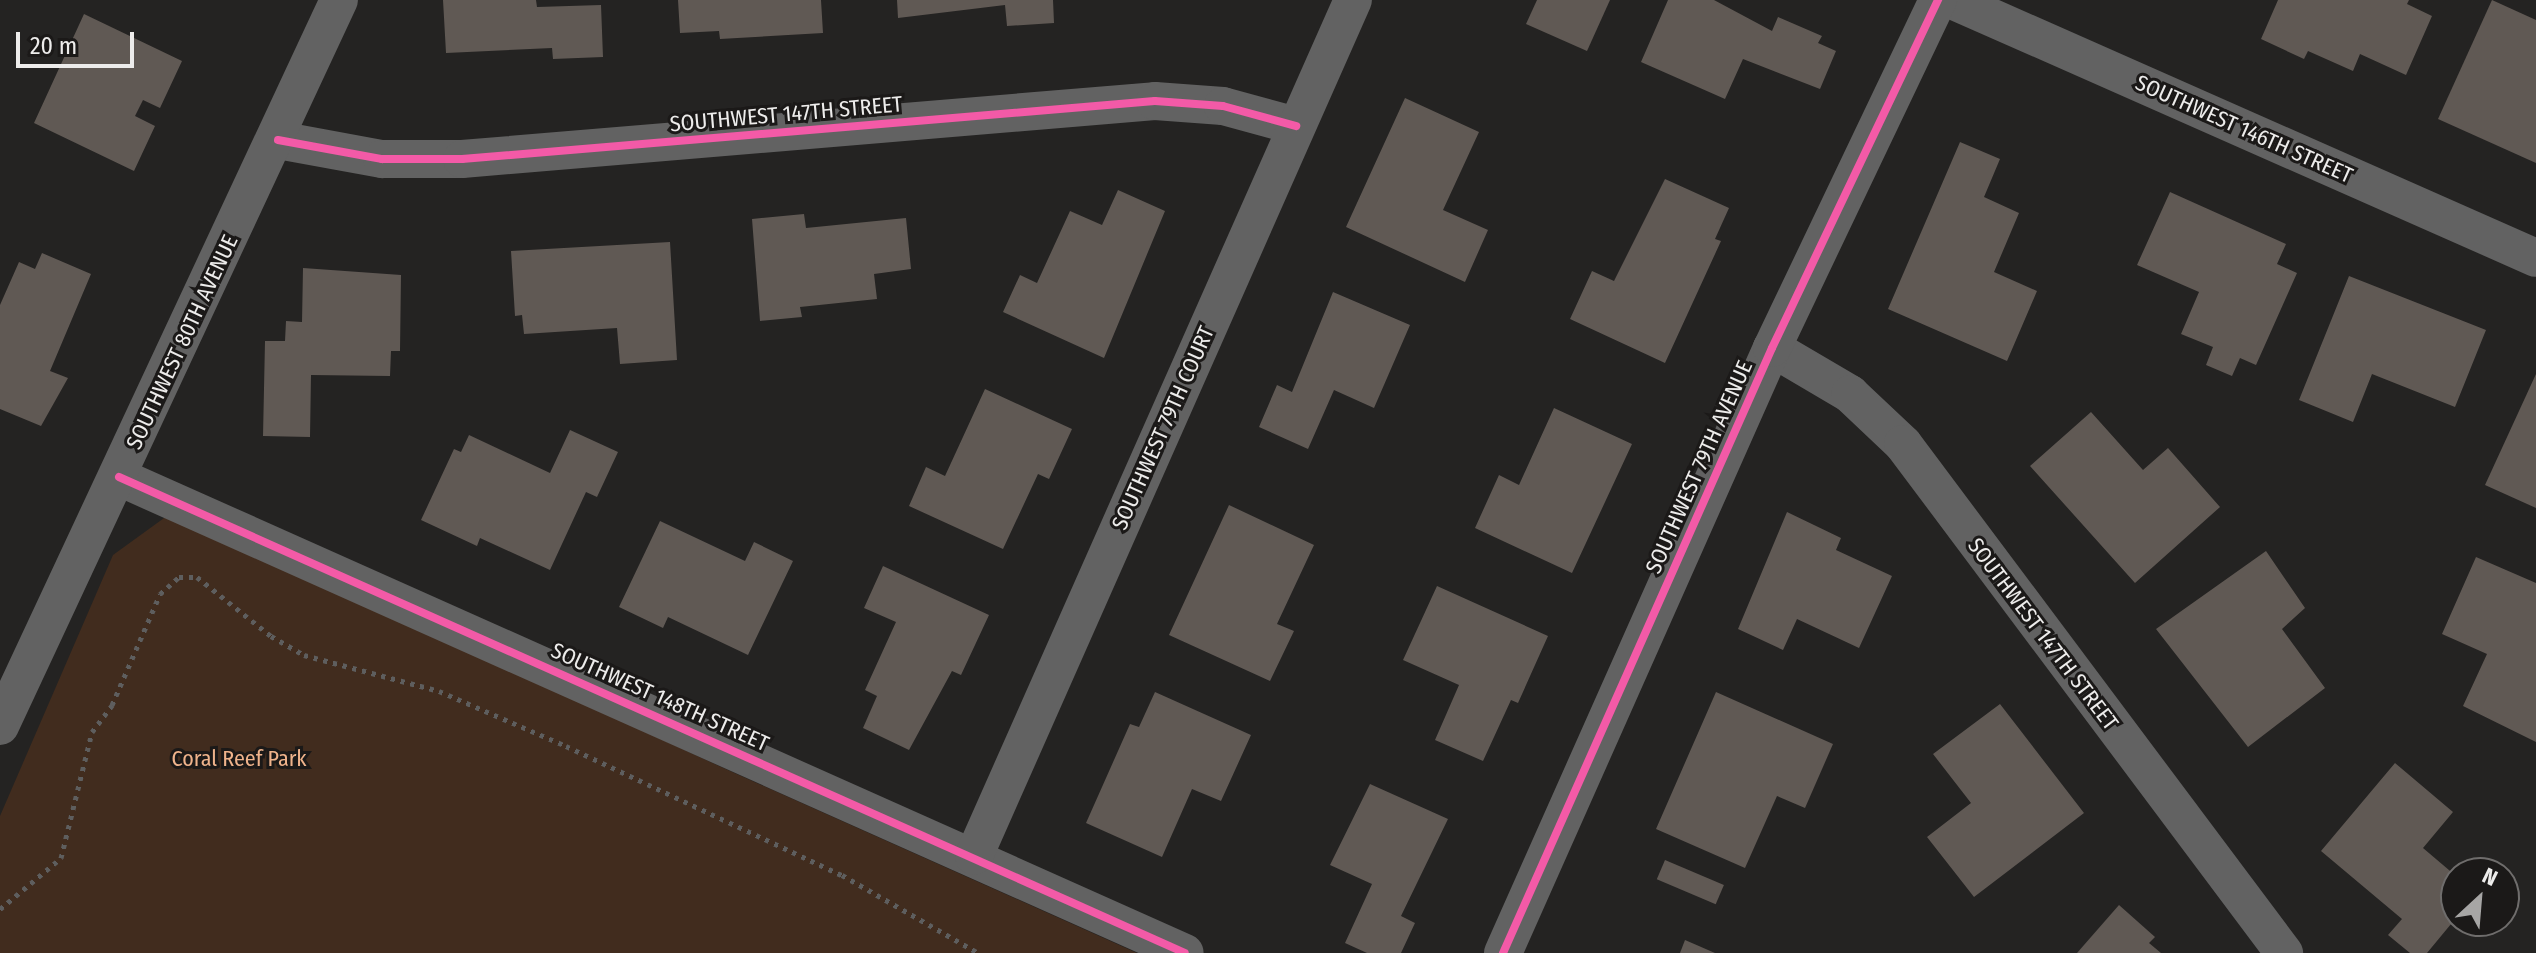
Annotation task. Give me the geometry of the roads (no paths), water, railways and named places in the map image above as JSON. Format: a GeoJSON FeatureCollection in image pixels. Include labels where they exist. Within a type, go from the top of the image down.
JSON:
{"type":"FeatureCollection","features":[{"type":"Feature","properties":{"kind":"street","name":"SOUTHWEST 80TH AVENUE"},"geometry":{"type":"LineString","coordinates":[[2,715],[119,477],[278,140],[339,0]]}},
{"type":"Feature","properties":{"kind":"street","name":"SOUTHWEST 79TH COURT"},"geometry":{"type":"LineString","coordinates":[[974,856],[1353,0]]}},
{"type":"Feature","properties":{"kind":"street","name":"SOUTHWEST 79TH AVENUE"},"geometry":{"type":"LineString","coordinates":[[1503,953],[1772,348],[1938,0]]}},
{"type":"Feature","properties":{"kind":"street","name":"SOUTHWEST 146TH STREET"},"geometry":{"type":"LineString","coordinates":[[1952,0],[2536,258]]}},
{"type":"Feature","properties":{"kind":"street","name":"SOUTHWEST 147TH STREET"},"geometry":{"type":"LineString","coordinates":[[278,140],[382,159],[462,159],[1155,101],[1223,106],[1296,126]]}},
{"type":"Feature","properties":{"kind":"street","name":"SOUTHWEST 147TH STREET"},"geometry":{"type":"LineString","coordinates":[[1772,348],[1850,394],[1903,444],[2284,953]]}},
{"type":"Feature","properties":{"kind":"street","name":"SOUTHWEST 148TH STREET"},"geometry":{"type":"LineString","coordinates":[[119,477],[974,856],[1185,953]]}},
{"type":"Feature","properties":{"kind":"park label","name":"Coral Reef Park"},"geometry":{"type":"Point","coordinates":[239,759]}}]}
